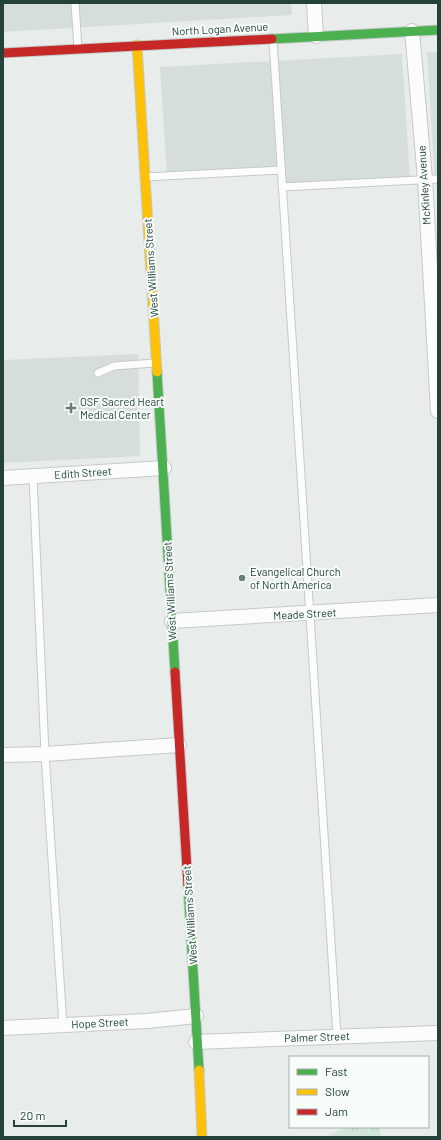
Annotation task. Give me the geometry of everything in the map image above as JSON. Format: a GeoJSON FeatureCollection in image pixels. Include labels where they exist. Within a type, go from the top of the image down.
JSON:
{"type":"FeatureCollection","features":[{"type":"Feature","properties":{"kind":"street"},"geometry":{"type":"LineString","coordinates":[[314,3],[316,36]]}},
{"type":"Feature","properties":{"kind":"street","name":"North Logan Avenue"},"geometry":{"type":"LineString","coordinates":[[3,53],[438,30]]}},
{"type":"Feature","properties":{"kind":"street","name":"McKinley Avenue"},"geometry":{"type":"LineString","coordinates":[[412,31],[431,179],[438,411]]}},
{"type":"Feature","properties":{"kind":"street","name":"West Williams Street"},"geometry":{"type":"LineString","coordinates":[[137,45],[164,468],[202,1137]]}},
{"type":"Feature","properties":{"kind":"street","name":"Edith Street"},"geometry":{"type":"LineString","coordinates":[[3,478],[164,468]]}},
{"type":"Feature","properties":{"kind":"street","name":"Meade Street"},"geometry":{"type":"LineString","coordinates":[[172,621],[309,614],[438,605]]}},
{"type":"Feature","properties":{"kind":"street"},"geometry":{"type":"LineString","coordinates":[[3,755],[45,754],[179,745]]}},
{"type":"Feature","properties":{"kind":"street","name":"Hope Street"},"geometry":{"type":"LineString","coordinates":[[3,1028],[147,1021],[196,1016]]}},
{"type":"Feature","properties":{"kind":"street","name":"Palmer Street"},"geometry":{"type":"LineString","coordinates":[[196,1042],[438,1032]]}},
{"type":"Feature","properties":{"kind":"lane"},"geometry":{"type":"LineString","coordinates":[[75,3],[78,49]]}},
{"type":"Feature","properties":{"kind":"lane"},"geometry":{"type":"LineString","coordinates":[[273,38],[337,1036]]}},
{"type":"Feature","properties":{"kind":"lane"},"geometry":{"type":"LineString","coordinates":[[145,177],[281,170]]}},
{"type":"Feature","properties":{"kind":"lane"},"geometry":{"type":"LineString","coordinates":[[282,187],[431,179]]}},
{"type":"Feature","properties":{"kind":"lane"},"geometry":{"type":"LineString","coordinates":[[98,374],[114,366],[157,363]]}},
{"type":"Feature","properties":{"kind":"lane"},"geometry":{"type":"LineString","coordinates":[[33,476],[45,754],[63,1025]]}},
{"type":"Feature","properties":{"kind":"shaded area"},"geometry":{"type":"Polygon","coordinates":[[[3,3],[291,3],[292,15],[3,32],[3,3]]]}},
{"type":"Feature","properties":{"kind":"shaded area"},"geometry":{"type":"Polygon","coordinates":[[[427,52],[438,52],[438,185],[435,185],[427,52]]]}},
{"type":"Feature","properties":{"kind":"shaded area"},"geometry":{"type":"Polygon","coordinates":[[[402,54],[410,180],[282,187],[281,170],[167,176],[160,67],[402,54]]]}},
{"type":"Feature","properties":{"kind":"shaded area","name":"OSF Sacred Heart Medical Center"},"geometry":{"type":"Polygon","coordinates":[[[138,354],[140,456],[3,463],[3,360],[138,354]]]}},
{"type":"Feature","properties":{"kind":"green space"},"geometry":{"type":"Polygon","coordinates":[[[344,1128],[380,1128],[381,1137],[326,1137],[344,1128]]]}},
{"type":"Feature","properties":{"kind":"traffic: fast"},"geometry":{"type":"LineString","coordinates":[[272,39],[438,30]]}},
{"type":"Feature","properties":{"kind":"traffic: fast"},"geometry":{"type":"LineString","coordinates":[[157,372],[175,672]]}},
{"type":"Feature","properties":{"kind":"traffic: fast"},"geometry":{"type":"LineString","coordinates":[[188,886],[199,1070]]}},
{"type":"Feature","properties":{"kind":"traffic: slow"},"geometry":{"type":"LineString","coordinates":[[137,45],[157,372]]}},
{"type":"Feature","properties":{"kind":"traffic: slow"},"geometry":{"type":"LineString","coordinates":[[199,1070],[202,1137]]}},
{"type":"Feature","properties":{"kind":"traffic: jam"},"geometry":{"type":"LineString","coordinates":[[3,53],[272,39]]}},
{"type":"Feature","properties":{"kind":"traffic: jam"},"geometry":{"type":"LineString","coordinates":[[175,672],[188,886]]}},
{"type":"Feature","properties":{"kind":"place","name":"OSF Sacred Heart Medical Center"},"geometry":{"type":"Point","coordinates":[71,408]}},
{"type":"Feature","properties":{"kind":"place","name":"Evangelical Church of North America"},"geometry":{"type":"Point","coordinates":[242,578]}}]}
